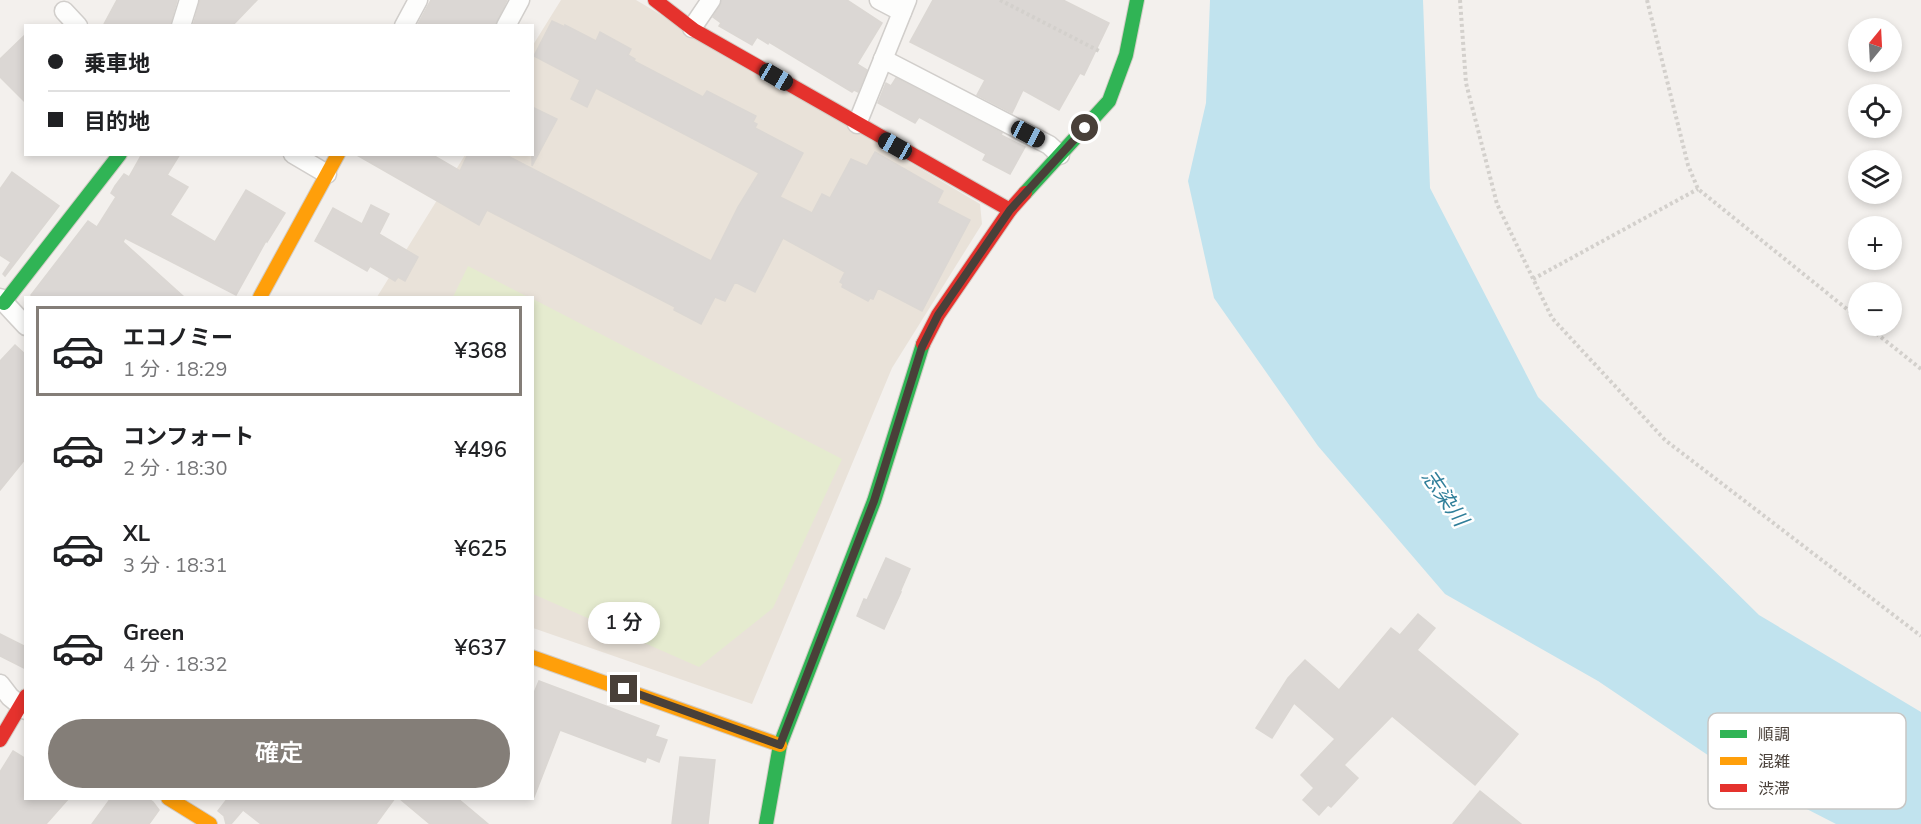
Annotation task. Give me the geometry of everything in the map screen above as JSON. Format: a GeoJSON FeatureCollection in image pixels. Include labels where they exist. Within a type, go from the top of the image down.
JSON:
{"type":"FeatureCollection","features":[{"type":"Feature","properties":{"kind":"street"},"geometry":{"type":"LineString","coordinates":[[182,24],[189,0]]}},
{"type":"Feature","properties":{"kind":"street"},"geometry":{"type":"LineString","coordinates":[[405,24],[418,0]]}},
{"type":"Feature","properties":{"kind":"street"},"geometry":{"type":"LineString","coordinates":[[507,24],[520,0]]}},
{"type":"Feature","properties":{"kind":"street"},"geometry":{"type":"LineString","coordinates":[[655,0],[692,28],[1010,210]]}},
{"type":"Feature","properties":{"kind":"street"},"geometry":{"type":"LineString","coordinates":[[692,28],[711,0]]}},
{"type":"Feature","properties":{"kind":"street"},"geometry":{"type":"LineString","coordinates":[[857,124],[905,6],[879,0]]}},
{"type":"Feature","properties":{"kind":"street"},"geometry":{"type":"LineString","coordinates":[[766,824],[780,745],[874,501],[922,347],[938,315],[1010,210],[1109,101],[1125,59],[1137,0]]}},
{"type":"Feature","properties":{"kind":"street"},"geometry":{"type":"LineString","coordinates":[[64,11],[76,24]]}},
{"type":"Feature","properties":{"kind":"street"},"geometry":{"type":"LineString","coordinates":[[883,59],[1048,145],[1060,155]]}},
{"type":"Feature","properties":{"kind":"street"},"geometry":{"type":"LineString","coordinates":[[24,324],[2,301],[118,156]]}},
{"type":"Feature","properties":{"kind":"street"},"geometry":{"type":"LineString","coordinates":[[296,156],[327,174]]}},
{"type":"Feature","properties":{"kind":"street"},"geometry":{"type":"LineString","coordinates":[[261,296],[337,156]]}},
{"type":"Feature","properties":{"kind":"street"},"geometry":{"type":"LineString","coordinates":[[534,658],[780,745]]}},
{"type":"Feature","properties":{"kind":"street"},"geometry":{"type":"LineString","coordinates":[[0,684],[10,698],[23,704],[0,740]]}},
{"type":"Feature","properties":{"kind":"street"},"geometry":{"type":"LineString","coordinates":[[171,800],[210,824]]}},
{"type":"Feature","properties":{"kind":"path"},"geometry":{"type":"LineString","coordinates":[[1000,0],[1098,51],[1125,59]]}},
{"type":"Feature","properties":{"kind":"path"},"geometry":{"type":"LineString","coordinates":[[1460,0],[1466,83],[1497,204],[1552,318],[1665,440],[1921,636]]}},
{"type":"Feature","properties":{"kind":"path"},"geometry":{"type":"LineString","coordinates":[[1647,0],[1688,165],[1698,189],[1848,310]]}},
{"type":"Feature","properties":{"kind":"path"},"geometry":{"type":"LineString","coordinates":[[1533,279],[1698,189]]}},
{"type":"Feature","properties":{"kind":"path"},"geometry":{"type":"LineString","coordinates":[[1880,336],[1921,369]]}},
{"type":"Feature","properties":{"kind":"shaded area"},"geometry":{"type":"Polygon","coordinates":[[[561,0],[636,0],[980,204],[982,224],[892,368],[752,704],[534,628],[534,296],[378,296],[464,156],[534,156],[534,43],[561,0]]]}},
{"type":"Feature","properties":{"kind":"green space"},"geometry":{"type":"Polygon","coordinates":[[[468,266],[526,296],[453,296],[468,266]]]}},
{"type":"Feature","properties":{"kind":"green space"},"geometry":{"type":"Polygon","coordinates":[[[534,300],[842,459],[773,608],[699,667],[534,594],[534,300]]]}},
{"type":"Feature","properties":{"kind":"water","name":"志染川"},"geometry":{"type":"Polygon","coordinates":[[[1210,0],[1423,0],[1430,188],[1538,397],[1759,615],[1921,712],[1921,824],[1836,824],[1807,809],[1906,809],[1906,713],[1708,713],[1708,755],[1598,681],[1445,594],[1318,446],[1214,298],[1188,181],[1206,103],[1210,0]]]}},
{"type":"Feature","properties":{"kind":"building"},"geometry":{"type":"Polygon","coordinates":[[[117,0],[177,0],[171,24],[104,24],[117,0]]]}},
{"type":"Feature","properties":{"kind":"building"},"geometry":{"type":"Polygon","coordinates":[[[200,0],[257,0],[234,24],[194,24],[200,0]]]}},
{"type":"Feature","properties":{"kind":"building"},"geometry":{"type":"Polygon","coordinates":[[[431,0],[507,0],[496,24],[418,24],[431,0]]]}},
{"type":"Feature","properties":{"kind":"building"},"geometry":{"type":"Polygon","coordinates":[[[722,0],[847,0],[882,23],[857,64],[867,70],[858,92],[854,90],[852,92],[769,42],[768,44],[757,37],[752,45],[719,26],[721,23],[713,17],[722,0]]]}},
{"type":"Feature","properties":{"kind":"building"},"geometry":{"type":"Polygon","coordinates":[[[933,0],[1063,0],[1109,23],[1084,75],[1080,73],[1059,110],[1023,90],[1012,113],[977,95],[985,80],[910,42],[933,0]]]}},
{"type":"Feature","properties":{"kind":"building"},"geometry":{"type":"Polygon","coordinates":[[[552,21],[596,41],[600,32],[631,49],[628,55],[635,59],[634,61],[703,97],[707,91],[756,116],[753,122],[757,124],[755,128],[803,153],[780,197],[812,213],[822,194],[830,198],[851,159],[867,166],[875,152],[943,191],[937,203],[970,220],[922,311],[878,288],[873,299],[870,298],[868,301],[842,287],[843,284],[840,282],[845,272],[783,238],[755,292],[735,282],[725,301],[715,297],[701,324],[674,310],[675,307],[487,210],[479,225],[358,156],[434,156],[460,171],[467,156],[508,156],[711,261],[738,207],[759,173],[596,88],[587,107],[571,99],[580,80],[534,56],[552,21]]]}},
{"type":"Feature","properties":{"kind":"building"},"geometry":{"type":"Polygon","coordinates":[[[24,36],[24,101],[0,77],[0,59],[24,36]]]}},
{"type":"Feature","properties":{"kind":"building"},"geometry":{"type":"Polygon","coordinates":[[[896,78],[1025,147],[1010,174],[983,160],[986,154],[919,117],[915,123],[878,103],[886,83],[891,86],[896,78]]]}},
{"type":"Feature","properties":{"kind":"building"},"geometry":{"type":"Polygon","coordinates":[[[534,108],[557,119],[532,166],[532,156],[534,156],[534,108]]]}},
{"type":"Feature","properties":{"kind":"building"},"geometry":{"type":"Polygon","coordinates":[[[141,156],[179,156],[167,175],[188,187],[170,215],[215,242],[246,190],[285,213],[266,241],[236,295],[125,238],[123,242],[183,296],[31,295],[88,221],[97,227],[116,197],[111,193],[115,186],[124,174],[129,177],[141,156]]]}},
{"type":"Feature","properties":{"kind":"building"},"geometry":{"type":"Polygon","coordinates":[[[12,172],[59,206],[5,276],[3,274],[11,262],[0,255],[0,189],[12,172]]]}},
{"type":"Feature","properties":{"kind":"building"},"geometry":{"type":"Polygon","coordinates":[[[371,205],[389,214],[379,234],[418,257],[405,281],[398,277],[395,281],[370,266],[367,271],[315,241],[333,208],[362,224],[371,205]]]}},
{"type":"Feature","properties":{"kind":"building"},"geometry":{"type":"Polygon","coordinates":[[[15,345],[24,353],[24,460],[0,490],[0,361],[15,345]]]}},
{"type":"Feature","properties":{"kind":"building"},"geometry":{"type":"Polygon","coordinates":[[[886,558],[910,569],[884,629],[857,616],[886,558]]]}},
{"type":"Feature","properties":{"kind":"building"},"geometry":{"type":"Polygon","coordinates":[[[1418,614],[1435,628],[1417,650],[1518,734],[1475,785],[1392,716],[1344,765],[1358,778],[1331,807],[1328,805],[1319,815],[1303,800],[1314,788],[1301,775],[1335,739],[1294,703],[1272,738],[1256,728],[1288,678],[1305,660],[1339,690],[1391,628],[1400,635],[1418,614]]]}},
{"type":"Feature","properties":{"kind":"building"},"geometry":{"type":"Polygon","coordinates":[[[0,634],[24,646],[24,668],[0,656],[0,634]]]}},
{"type":"Feature","properties":{"kind":"building"},"geometry":{"type":"Polygon","coordinates":[[[539,681],[659,726],[655,736],[667,740],[659,762],[647,757],[645,762],[560,730],[534,797],[534,693],[539,681]]]}},
{"type":"Feature","properties":{"kind":"building"},"geometry":{"type":"Polygon","coordinates":[[[13,751],[24,758],[24,800],[67,800],[46,824],[0,824],[0,772],[13,751]]]}},
{"type":"Feature","properties":{"kind":"building"},"geometry":{"type":"Polygon","coordinates":[[[680,757],[715,760],[708,824],[672,824],[680,757]]]}},
{"type":"Feature","properties":{"kind":"building"},"geometry":{"type":"Polygon","coordinates":[[[1480,791],[1521,824],[1453,824],[1480,791]]]}},
{"type":"Feature","properties":{"kind":"building"},"geometry":{"type":"Polygon","coordinates":[[[110,800],[150,800],[159,810],[149,824],[92,824],[110,800]]]}},
{"type":"Feature","properties":{"kind":"building"},"geometry":{"type":"Polygon","coordinates":[[[226,800],[394,800],[376,824],[261,824],[243,810],[231,824],[226,824],[224,816],[218,811],[226,800]]]}},
{"type":"Feature","properties":{"kind":"building"},"geometry":{"type":"Polygon","coordinates":[[[401,800],[459,800],[488,824],[430,824],[401,800]]]}},
{"type":"Feature","properties":{"kind":"traffic: fast"},"geometry":{"type":"LineString","coordinates":[[1025,193],[1109,101],[1126,55],[1137,0]]}},
{"type":"Feature","properties":{"kind":"traffic: fast"},"geometry":{"type":"LineString","coordinates":[[4,303],[118,156]]}},
{"type":"Feature","properties":{"kind":"traffic: fast"},"geometry":{"type":"LineString","coordinates":[[766,824],[780,745],[874,501],[923,344]]}},
{"type":"Feature","properties":{"kind":"traffic: slow"},"geometry":{"type":"LineString","coordinates":[[261,296],[337,156]]}},
{"type":"Feature","properties":{"kind":"traffic: slow"},"geometry":{"type":"LineString","coordinates":[[534,658],[780,745]]}},
{"type":"Feature","properties":{"kind":"traffic: slow"},"geometry":{"type":"LineString","coordinates":[[171,800],[210,824]]}},
{"type":"Feature","properties":{"kind":"traffic: jam"},"geometry":{"type":"LineString","coordinates":[[655,0],[694,30],[1010,210]]}},
{"type":"Feature","properties":{"kind":"traffic: jam"},"geometry":{"type":"LineString","coordinates":[[923,344],[938,315],[1010,210],[1025,193]]}},
{"type":"Feature","properties":{"kind":"traffic: jam"},"geometry":{"type":"LineString","coordinates":[[0,740],[24,699]]}},
{"type":"Feature","properties":{"kind":"route"},"geometry":{"type":"LineString","coordinates":[[624,689],[780,745],[874,501],[922,347],[938,315],[1010,210],[1085,128]]}}]}
